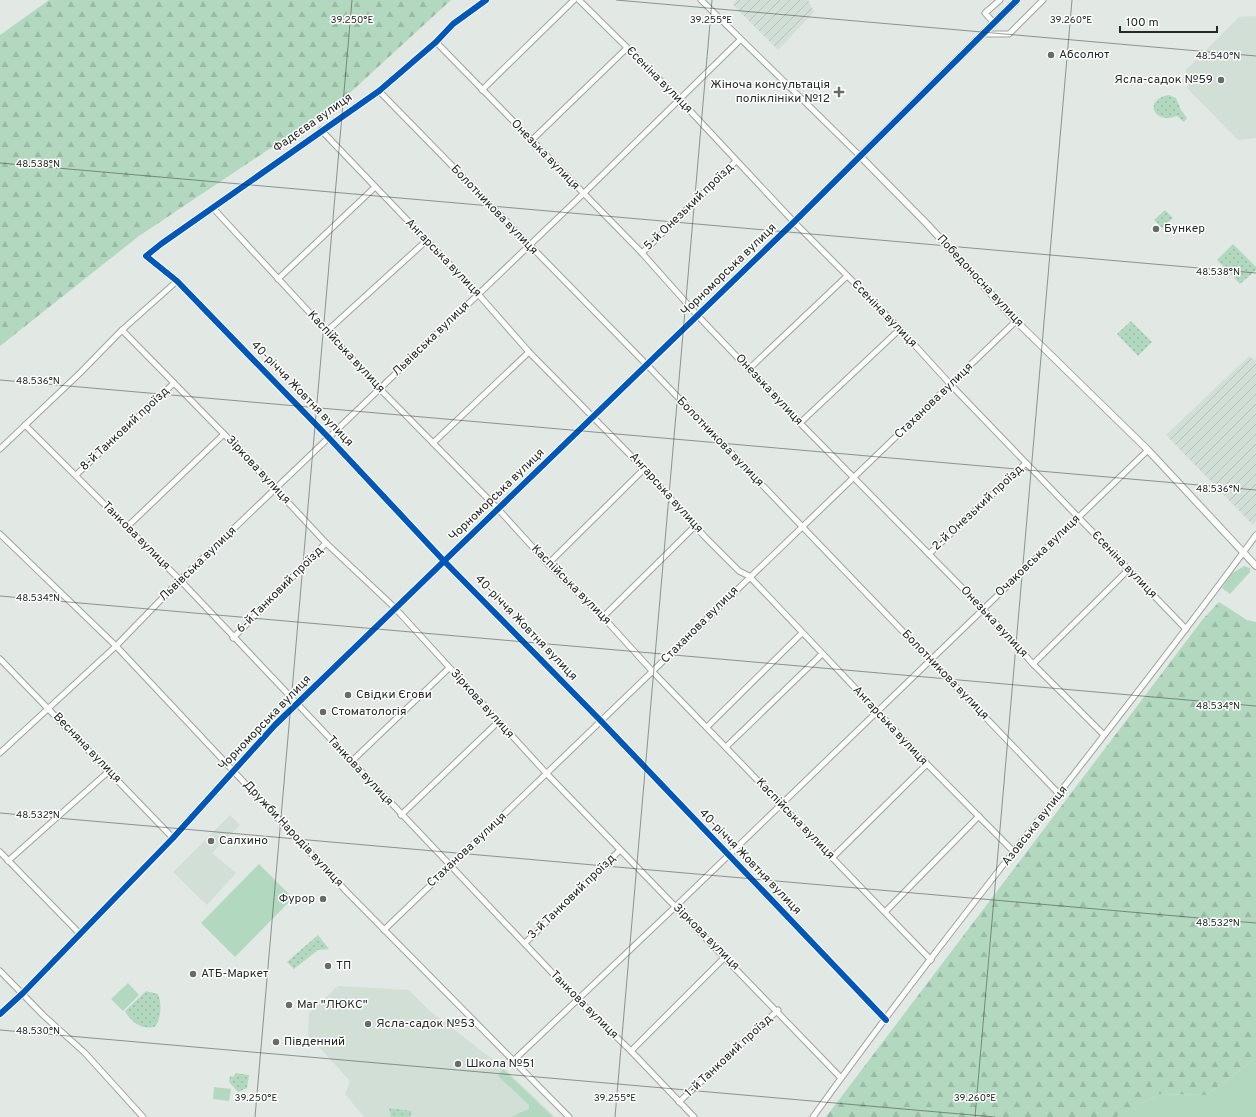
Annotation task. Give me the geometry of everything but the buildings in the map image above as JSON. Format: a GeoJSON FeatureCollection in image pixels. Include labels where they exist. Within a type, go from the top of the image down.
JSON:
{"type":"FeatureCollection","features":[{"type":"Feature","properties":{"kind":"street","name":"Фадєєва вулиця"},"geometry":{"type":"LineString","coordinates":[[146,256],[160,244],[213,208],[321,130],[379,91],[436,42],[453,24],[486,0]]}},
{"type":"Feature","properties":{"kind":"street"},"geometry":{"type":"LineString","coordinates":[[482,90],[574,0]]}},
{"type":"Feature","properties":{"kind":"street","name":"Єсеніна вулиця"},"geometry":{"type":"LineString","coordinates":[[579,0],[679,99],[794,222],[900,329],[951,385],[1186,629]]}},
{"type":"Feature","properties":{"kind":"street","name":"Победоносна вулиця"},"geometry":{"type":"LineString","coordinates":[[702,0],[740,40],[860,156],[927,224],[1016,321],[1148,450],[1256,566]]}},
{"type":"Feature","properties":{"kind":"street"},"geometry":{"type":"LineString","coordinates":[[994,23],[985,13],[1000,0]]}},
{"type":"Feature","properties":{"kind":"street","name":"Чорноморська вулиця"},"geometry":{"type":"LineString","coordinates":[[1,1013],[23,993],[173,838],[297,704],[394,608],[499,510],[698,316],[1017,0]]}},
{"type":"Feature","properties":{"kind":"street"},"geometry":{"type":"LineString","coordinates":[[983,34],[1009,34],[1043,0]]}},
{"type":"Feature","properties":{"kind":"street","name":"Львівська вулиця"},"geometry":{"type":"LineString","coordinates":[[0,753],[48,707],[116,646],[180,580],[277,490],[380,388],[583,194],[740,40]]}},
{"type":"Feature","properties":{"kind":"street","name":"Онезька вулиця"},"geometry":{"type":"LineString","coordinates":[[436,42],[642,253],[698,316],[800,423],[983,609],[1033,664],[1104,735]]}},
{"type":"Feature","properties":{"kind":"street"},"geometry":{"type":"LineString","coordinates":[[532,140],[627,48]]}},
{"type":"Feature","properties":{"kind":"street","name":"Болотникова вулиця"},"geometry":{"type":"LineString","coordinates":[[379,91],[647,365],[1060,795]]}},
{"type":"Feature","properties":{"kind":"street","name":"Ангарська вулиця"},"geometry":{"type":"LineString","coordinates":[[321,130],[478,294],[529,352],[594,416],[695,526],[739,571],[749,576],[927,764],[1014,852]]}},
{"type":"Feature","properties":{"kind":"street","name":"5-й Онезький проїзд"},"geometry":{"type":"LineString","coordinates":[[642,253],[736,161]]}},
{"type":"Feature","properties":{"kind":"street"},"geometry":{"type":"LineString","coordinates":[[278,279],[375,187]]}},
{"type":"Feature","properties":{"kind":"street","name":"Каспійська вулиця"},"geometry":{"type":"LineString","coordinates":[[213,208],[326,331],[499,510],[548,564],[603,617],[653,672],[931,960]]}},
{"type":"Feature","properties":{"kind":"street"},"geometry":{"type":"LineString","coordinates":[[326,331],[426,241]]}},
{"type":"Feature","properties":{"kind":"street","name":"40-річчя Жовтня вулиця"},"geometry":{"type":"LineString","coordinates":[[146,256],[176,281],[329,438],[444,561],[601,721],[886,1020]]}},
{"type":"Feature","properties":{"kind":"street"},"geometry":{"type":"LineString","coordinates":[[749,369],[847,276]]}},
{"type":"Feature","properties":{"kind":"street"},"geometry":{"type":"LineString","coordinates":[[0,449],[80,373],[122,330],[176,281]]}},
{"type":"Feature","properties":{"kind":"street","name":"Стаханова вулиця"},"geometry":{"type":"LineString","coordinates":[[384,930],[653,672],[749,576],[854,478],[1016,321]]}},
{"type":"Feature","properties":{"kind":"street"},"geometry":{"type":"LineString","coordinates":[[800,423],[900,329]]}},
{"type":"Feature","properties":{"kind":"street","name":"Зіркова вулиця"},"geometry":{"type":"LineString","coordinates":[[122,330],[224,434],[326,543],[394,608],[547,774],[675,907],[778,1010],[842,1078]]}},
{"type":"Feature","properties":{"kind":"street"},"geometry":{"type":"LineString","coordinates":[[433,443],[529,352]]}},
{"type":"Feature","properties":{"kind":"street","name":"8-й Танковий проїзд"},"geometry":{"type":"LineString","coordinates":[[76,475],[174,383]]}},
{"type":"Feature","properties":{"kind":"street","name":"Танкова вулиця"},"geometry":{"type":"LineString","coordinates":[[25,425],[180,580],[449,866],[525,943],[577,999],[631,1051],[694,1117]]}},
{"type":"Feature","properties":{"kind":"street"},"geometry":{"type":"LineString","coordinates":[[127,527],[224,434]]}},
{"type":"Feature","properties":{"kind":"street","name":"Очаковська вулиця"},"geometry":{"type":"LineString","coordinates":[[512,1062],[675,907],[728,854],[1148,450]]}},
{"type":"Feature","properties":{"kind":"street","name":"2-й Онезький проїзд"},"geometry":{"type":"LineString","coordinates":[[929,554],[1026,463]]}},
{"type":"Feature","properties":{"kind":"street"},"geometry":{"type":"LineString","coordinates":[[548,564],[644,469]]}},
{"type":"Feature","properties":{"kind":"street"},"geometry":{"type":"LineString","coordinates":[[603,617],[695,526]]}},
{"type":"Feature","properties":{"kind":"street","name":"Дружби Народів вулиця"},"geometry":{"type":"LineString","coordinates":[[0,534],[116,646],[384,930],[512,1062],[569,1117]]}},
{"type":"Feature","properties":{"kind":"street","name":"Азовська вулиця"},"geometry":{"type":"LineString","coordinates":[[813,1117],[931,960],[1060,795],[1256,535]]}},
{"type":"Feature","properties":{"kind":"street","name":"6-й Танковий проїзд"},"geometry":{"type":"LineString","coordinates":[[233,638],[326,543]]}},
{"type":"Feature","properties":{"kind":"street"},"geometry":{"type":"LineString","coordinates":[[1033,664],[1129,569]]}},
{"type":"Feature","properties":{"kind":"street"},"geometry":{"type":"LineString","coordinates":[[707,727],[802,633]]}},
{"type":"Feature","properties":{"kind":"street"},"geometry":{"type":"LineString","coordinates":[[726,748],[822,654]]}},
{"type":"Feature","properties":{"kind":"street","name":"Весняна вулиця"},"geometry":{"type":"LineString","coordinates":[[0,659],[173,838]]}},
{"type":"Feature","properties":{"kind":"street"},"geometry":{"type":"LineString","coordinates":[[351,762],[449,668]]}},
{"type":"Feature","properties":{"kind":"street"},"geometry":{"type":"LineString","coordinates":[[401,815],[498,722]]}},
{"type":"Feature","properties":{"kind":"street"},"geometry":{"type":"LineString","coordinates":[[832,858],[927,764]]}},
{"type":"Feature","properties":{"kind":"street"},"geometry":{"type":"LineString","coordinates":[[8,861],[109,771]]}},
{"type":"Feature","properties":{"kind":"street"},"geometry":{"type":"LineString","coordinates":[[885,912],[979,816]]}},
{"type":"Feature","properties":{"kind":"street","name":"3-й Танковий проїзд"},"geometry":{"type":"LineString","coordinates":[[525,943],[620,850]]}},
{"type":"Feature","properties":{"kind":"street"},"geometry":{"type":"LineString","coordinates":[[0,852],[80,934]]}},
{"type":"Feature","properties":{"kind":"street"},"geometry":{"type":"LineString","coordinates":[[631,1051],[726,957]]}},
{"type":"Feature","properties":{"kind":"street"},"geometry":{"type":"LineString","coordinates":[[0,971],[44,1016],[85,1052],[143,1117]]}},
{"type":"Feature","properties":{"kind":"street","name":"1-й Танковий проїзд"},"geometry":{"type":"LineString","coordinates":[[679,1102],[778,1010]]}},
{"type":"Feature","properties":{"kind":"shaded area"},"geometry":{"type":"Polygon","coordinates":[[[736,0],[808,0],[814,12],[778,50],[733,5],[736,0]]]}},
{"type":"Feature","properties":{"kind":"shaded area","name":"Ясла-садок №59"},"geometry":{"type":"Polygon","coordinates":[[[1256,16],[1256,138],[1238,140],[1188,89],[1186,70],[1239,17],[1256,16]]]}},
{"type":"Feature","properties":{"kind":"shaded area"},"geometry":{"type":"Polygon","coordinates":[[[1249,356],[1256,361],[1256,521],[1253,525],[1166,435],[1249,356]]]}},
{"type":"Feature","properties":{"kind":"shaded area"},"geometry":{"type":"Polygon","coordinates":[[[230,815],[240,825],[212,853],[236,873],[207,905],[173,872],[230,815]]]}},
{"type":"Feature","properties":{"kind":"shaded area"},"geometry":{"type":"Polygon","coordinates":[[[338,986],[409,990],[430,1011],[505,1069],[555,1117],[364,1117],[345,1094],[350,1081],[308,1035],[309,1013],[338,986]]]}},
{"type":"Feature","properties":{"kind":"green space"},"geometry":{"type":"Polygon","coordinates":[[[49,0],[451,0],[341,101],[139,236],[0,346],[0,35],[49,0]]]}},
{"type":"Feature","properties":{"kind":"green space"},"geometry":{"type":"Polygon","coordinates":[[[1169,95],[1176,98],[1181,110],[1187,118],[1184,122],[1177,116],[1169,118],[1162,117],[1154,110],[1156,101],[1161,97],[1169,95]]]}},
{"type":"Feature","properties":{"kind":"green space"},"geometry":{"type":"Polygon","coordinates":[[[1165,210],[1173,218],[1162,228],[1154,220],[1165,210]]]}},
{"type":"Feature","properties":{"kind":"green space"},"geometry":{"type":"Polygon","coordinates":[[[1233,244],[1256,267],[1256,270],[1240,284],[1217,260],[1233,244]]]}},
{"type":"Feature","properties":{"kind":"green space"},"geometry":{"type":"Polygon","coordinates":[[[1131,321],[1152,342],[1138,356],[1117,334],[1131,321]]]}},
{"type":"Feature","properties":{"kind":"green space"},"geometry":{"type":"Polygon","coordinates":[[[1244,566],[1250,568],[1250,572],[1230,594],[1222,588],[1231,574],[1244,566]]]}},
{"type":"Feature","properties":{"kind":"green space"},"geometry":{"type":"Polygon","coordinates":[[[1219,602],[1247,620],[1256,622],[1256,1058],[1207,1095],[1159,1094],[1116,1117],[826,1117],[1203,619],[1219,602]]]}},
{"type":"Feature","properties":{"kind":"green space"},"geometry":{"type":"Polygon","coordinates":[[[259,864],[293,898],[235,957],[201,923],[259,864]]]}},
{"type":"Feature","properties":{"kind":"green space"},"geometry":{"type":"Polygon","coordinates":[[[318,935],[329,949],[318,950],[294,969],[287,962],[318,935]]]}},
{"type":"Feature","properties":{"kind":"green space"},"geometry":{"type":"Polygon","coordinates":[[[128,983],[139,995],[123,1011],[111,999],[128,983]]]}},
{"type":"Feature","properties":{"kind":"green space"},"geometry":{"type":"Polygon","coordinates":[[[146,991],[158,994],[160,1014],[156,1026],[142,1027],[134,1022],[125,1011],[146,991]]]}},
{"type":"Feature","properties":{"kind":"green space"},"geometry":{"type":"Polygon","coordinates":[[[1256,1058],[1256,1117],[1115,1117],[1159,1094],[1207,1095],[1256,1058]]]}},
{"type":"Feature","properties":{"kind":"green space"},"geometry":{"type":"Polygon","coordinates":[[[503,1069],[553,1117],[513,1117],[529,1109],[529,1105],[498,1076],[503,1069]]]}},
{"type":"Feature","properties":{"kind":"green space"},"geometry":{"type":"Polygon","coordinates":[[[235,1073],[249,1075],[247,1088],[238,1092],[229,1082],[230,1076],[234,1077],[235,1073]]]}},
{"type":"Feature","properties":{"kind":"green space"},"geometry":{"type":"Polygon","coordinates":[[[214,1087],[231,1089],[229,1101],[213,1099],[214,1087]]]}},
{"type":"Feature","properties":{"kind":"green space"},"geometry":{"type":"Polygon","coordinates":[[[389,1108],[412,1111],[410,1117],[391,1117],[389,1108]]]}},
{"type":"Feature","properties":{"kind":"cycle path"},"geometry":{"type":"LineString","coordinates":[[486,0],[453,24],[436,42],[379,91],[146,256],[177,281],[329,438],[444,561],[601,721],[886,1020]]}},
{"type":"Feature","properties":{"kind":"cycle path"},"geometry":{"type":"LineString","coordinates":[[0,1014],[23,993],[173,838],[275,725],[794,222],[1017,0]]}},
{"type":"Feature","properties":{"kind":"place","name":"Абсолют"},"geometry":{"type":"Point","coordinates":[1051,55]}},
{"type":"Feature","properties":{"kind":"place","name":"Ясла-садок №59"},"geometry":{"type":"Point","coordinates":[1221,80]}},
{"type":"Feature","properties":{"kind":"place","name":"Жіноча консультація поліклініки №12"},"geometry":{"type":"Point","coordinates":[839,92]}},
{"type":"Feature","properties":{"kind":"place","name":"Бункер"},"geometry":{"type":"Point","coordinates":[1156,229]}},
{"type":"Feature","properties":{"kind":"place","name":"Свідки Єгови"},"geometry":{"type":"Point","coordinates":[348,695]}},
{"type":"Feature","properties":{"kind":"place","name":"Стоматологія"},"geometry":{"type":"Point","coordinates":[323,712]}},
{"type":"Feature","properties":{"kind":"place","name":"Салхино"},"geometry":{"type":"Point","coordinates":[211,841]}},
{"type":"Feature","properties":{"kind":"place","name":"Фурор"},"geometry":{"type":"Point","coordinates":[323,899]}},
{"type":"Feature","properties":{"kind":"place","name":"ТП"},"geometry":{"type":"Point","coordinates":[328,966]}},
{"type":"Feature","properties":{"kind":"place","name":"АТБ-Маркет"},"geometry":{"type":"Point","coordinates":[193,974]}},
{"type":"Feature","properties":{"kind":"place","name":"Маг \"ЛЮКС\""},"geometry":{"type":"Point","coordinates":[289,1005]}},
{"type":"Feature","properties":{"kind":"place","name":"Ясла-садок №53"},"geometry":{"type":"Point","coordinates":[368,1024]}},
{"type":"Feature","properties":{"kind":"place","name":"Південний"},"geometry":{"type":"Point","coordinates":[276,1042]}},
{"type":"Feature","properties":{"kind":"place","name":"Школа №51"},"geometry":{"type":"Point","coordinates":[458,1064]}}]}
